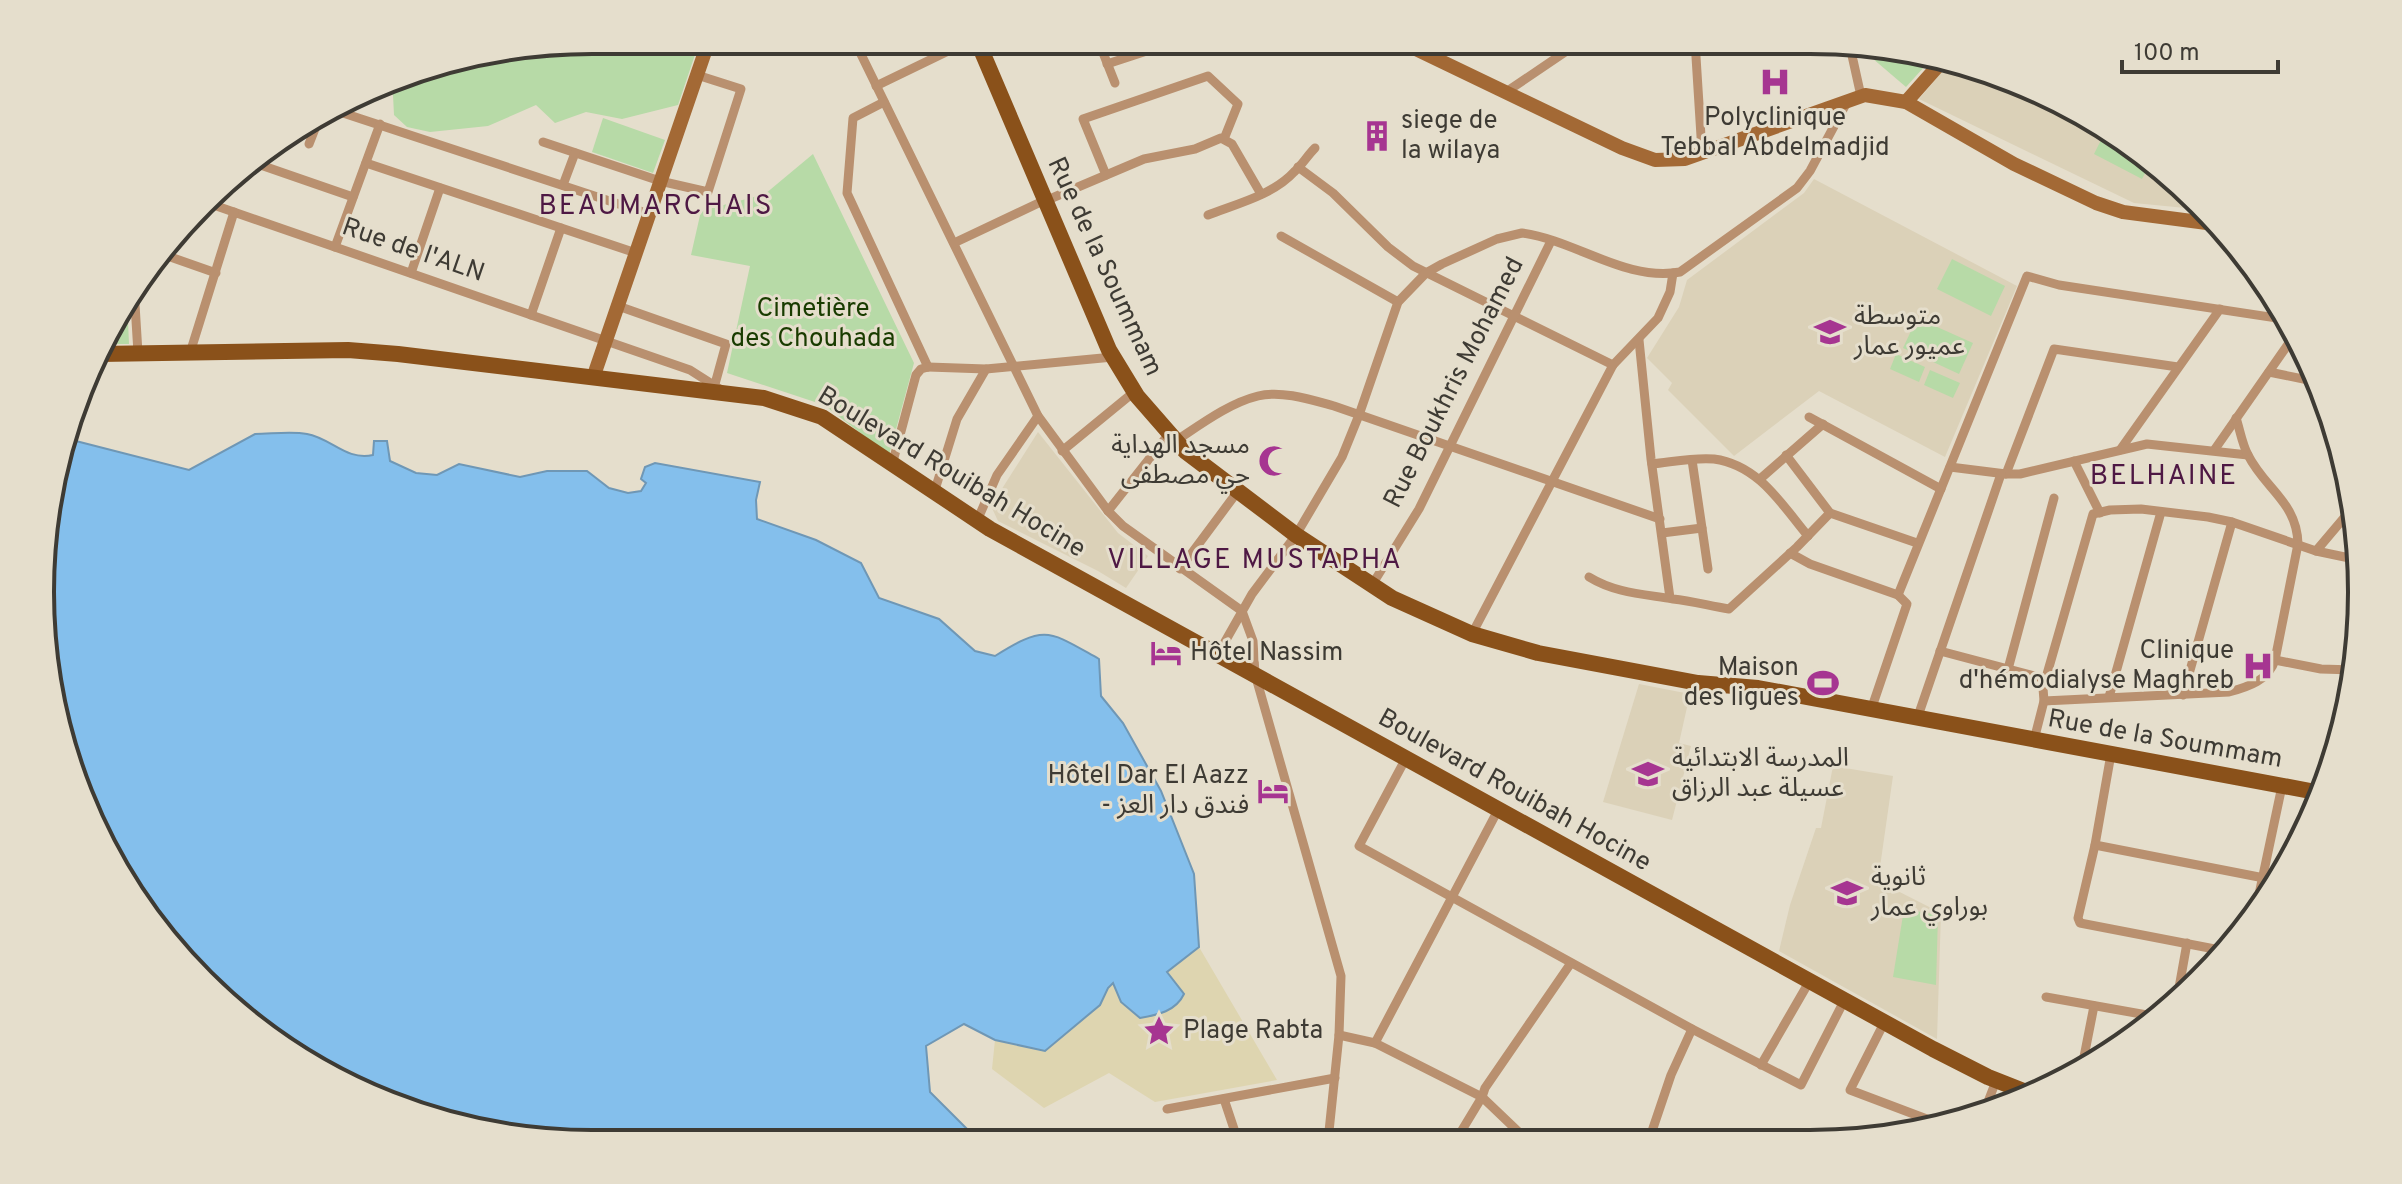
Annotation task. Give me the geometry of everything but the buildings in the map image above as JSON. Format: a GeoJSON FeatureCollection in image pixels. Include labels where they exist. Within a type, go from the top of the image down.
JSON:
{"type":"FeatureCollection","features":[{"type":"Feature","properties":{"kind":"main road"},"geometry":{"type":"LineString","coordinates":[[593,378],[704,54]]}},
{"type":"Feature","properties":{"kind":"main road","name":"Rue de la Soummam"},"geometry":{"type":"LineString","coordinates":[[980,54],[1113,357],[1134,392],[1171,438],[1296,535],[1372,585],[1429,616],[1472,634],[1547,655],[1698,683],[1758,688],[2310,791]]}},
{"type":"Feature","properties":{"kind":"main road"},"geometry":{"type":"LineString","coordinates":[[1437,54],[1506,92],[1646,157],[1675,161],[1854,99],[1906,102],[2014,164],[2096,203],[2123,212],[2200,222]]}},
{"type":"Feature","properties":{"kind":"main road"},"geometry":{"type":"LineString","coordinates":[[1906,102],[1935,69]]}},
{"type":"Feature","properties":{"kind":"main road","name":"Boulevard Rouibah Hocine"},"geometry":{"type":"LineString","coordinates":[[109,354],[348,350],[462,360],[593,378],[720,389],[764,398],[822,417],[977,521],[1884,1023],[2017,1089]]}},
{"type":"Feature","properties":{"kind":"street"},"geometry":{"type":"LineString","coordinates":[[861,54],[1038,416],[1108,511],[1123,526],[1242,611],[1253,641],[1255,674],[1339,965],[1342,991],[1329,1130]]}},
{"type":"Feature","properties":{"kind":"street"},"geometry":{"type":"LineString","coordinates":[[876,86],[944,54]]}},
{"type":"Feature","properties":{"kind":"street"},"geometry":{"type":"LineString","coordinates":[[1103,54],[1115,83]]}},
{"type":"Feature","properties":{"kind":"street"},"geometry":{"type":"LineString","coordinates":[[1107,64],[1138,54]]}},
{"type":"Feature","properties":{"kind":"street"},"geometry":{"type":"LineString","coordinates":[[1506,92],[1562,54]]}},
{"type":"Feature","properties":{"kind":"street"},"geometry":{"type":"LineString","coordinates":[[1696,54],[1702,152]]}},
{"type":"Feature","properties":{"kind":"street"},"geometry":{"type":"LineString","coordinates":[[1218,654],[1242,611],[1296,535],[1342,457],[1398,302],[1426,273],[1510,234],[1528,234],[1651,273],[1673,273],[1687,269],[1797,188],[1810,171],[1854,99],[1850,56]]}},
{"type":"Feature","properties":{"kind":"street"},"geometry":{"type":"LineString","coordinates":[[543,142],[660,181],[708,192],[741,89],[697,75]]}},
{"type":"Feature","properties":{"kind":"street"},"geometry":{"type":"LineString","coordinates":[[1106,175],[1083,119],[1208,76],[1238,104],[1224,139]]}},
{"type":"Feature","properties":{"kind":"street"},"geometry":{"type":"LineString","coordinates":[[884,102],[853,118],[847,193],[928,367]]}},
{"type":"Feature","properties":{"kind":"street"},"geometry":{"type":"LineString","coordinates":[[346,114],[649,214]]}},
{"type":"Feature","properties":{"kind":"street"},"geometry":{"type":"LineString","coordinates":[[335,247],[380,124]]}},
{"type":"Feature","properties":{"kind":"street"},"geometry":{"type":"LineString","coordinates":[[309,144],[314,132]]}},
{"type":"Feature","properties":{"kind":"street"},"geometry":{"type":"LineString","coordinates":[[954,243],[1045,200],[1144,159],[1195,149],[1221,138],[1232,144],[1261,194]]}},
{"type":"Feature","properties":{"kind":"street"},"geometry":{"type":"LineString","coordinates":[[1208,215],[1261,194],[1282,182],[1315,148]]}},
{"type":"Feature","properties":{"kind":"street"},"geometry":{"type":"LineString","coordinates":[[563,185],[575,153]]}},
{"type":"Feature","properties":{"kind":"street"},"geometry":{"type":"LineString","coordinates":[[366,163],[636,253]]}},
{"type":"Feature","properties":{"kind":"street"},"geometry":{"type":"LineString","coordinates":[[263,166],[353,197]]}},
{"type":"Feature","properties":{"kind":"street"},"geometry":{"type":"LineString","coordinates":[[1298,167],[1333,193],[1396,253],[1426,273],[1613,365]]}},
{"type":"Feature","properties":{"kind":"street"},"geometry":{"type":"LineString","coordinates":[[411,273],[440,188]]}},
{"type":"Feature","properties":{"kind":"street","name":"Rue de l'ALN"},"geometry":{"type":"LineString","coordinates":[[218,206],[690,370],[720,389]]}},
{"type":"Feature","properties":{"kind":"street"},"geometry":{"type":"LineString","coordinates":[[190,353],[234,212]]}},
{"type":"Feature","properties":{"kind":"street"},"geometry":{"type":"LineString","coordinates":[[531,315],[561,228]]}},
{"type":"Feature","properties":{"kind":"street"},"geometry":{"type":"LineString","coordinates":[[1281,236],[1398,302]]}},
{"type":"Feature","properties":{"kind":"street","name":"Rue Boukhris Mohamed"},"geometry":{"type":"LineString","coordinates":[[1372,585],[1419,509],[1551,241]]}},
{"type":"Feature","properties":{"kind":"street"},"geometry":{"type":"LineString","coordinates":[[171,257],[216,273]]}},
{"type":"Feature","properties":{"kind":"street"},"geometry":{"type":"LineString","coordinates":[[1472,634],[1613,365],[1658,318],[1670,292],[1673,273]]}},
{"type":"Feature","properties":{"kind":"street"},"geometry":{"type":"LineString","coordinates":[[1898,595],[2027,276],[2059,285],[2272,317]]}},
{"type":"Feature","properties":{"kind":"street"},"geometry":{"type":"LineString","coordinates":[[618,306],[726,344],[720,389]]}},
{"type":"Feature","properties":{"kind":"street"},"geometry":{"type":"LineString","coordinates":[[135,308],[138,353]]}},
{"type":"Feature","properties":{"kind":"street"},"geometry":{"type":"LineString","coordinates":[[2120,450],[2220,309]]}},
{"type":"Feature","properties":{"kind":"street"},"geometry":{"type":"LineString","coordinates":[[1639,340],[1670,598]]}},
{"type":"Feature","properties":{"kind":"street"},"geometry":{"type":"LineString","coordinates":[[2215,449],[2288,345]]}},
{"type":"Feature","properties":{"kind":"street"},"geometry":{"type":"LineString","coordinates":[[1917,719],[2004,474],[2054,349],[2178,367]]}},
{"type":"Feature","properties":{"kind":"street"},"geometry":{"type":"LineString","coordinates":[[892,465],[916,375],[922,368],[986,369],[1113,357]]}},
{"type":"Feature","properties":{"kind":"street"},"geometry":{"type":"LineString","coordinates":[[934,493],[957,419],[986,369]]}},
{"type":"Feature","properties":{"kind":"street"},"geometry":{"type":"LineString","coordinates":[[2269,372],[2304,379]]}},
{"type":"Feature","properties":{"kind":"street"},"geometry":{"type":"LineString","coordinates":[[1062,451],[1134,392]]}},
{"type":"Feature","properties":{"kind":"street"},"geometry":{"type":"LineString","coordinates":[[1108,511],[1171,438],[1259,395],[1298,397],[1334,406],[1660,519]]}},
{"type":"Feature","properties":{"kind":"street"},"geometry":{"type":"LineString","coordinates":[[977,521],[997,475],[1038,416]]}},
{"type":"Feature","properties":{"kind":"street"},"geometry":{"type":"LineString","coordinates":[[1809,417],[1941,489]]}},
{"type":"Feature","properties":{"kind":"street"},"geometry":{"type":"LineString","coordinates":[[2044,701],[2229,692],[2265,676],[2275,660],[2298,544],[2297,527],[2293,514],[2248,455],[2236,418]]}},
{"type":"Feature","properties":{"kind":"street"},"geometry":{"type":"LineString","coordinates":[[1760,479],[1823,424]]}},
{"type":"Feature","properties":{"kind":"street"},"geometry":{"type":"LineString","coordinates":[[1950,467],[2020,474],[2147,444],[2248,455]]}},
{"type":"Feature","properties":{"kind":"street"},"geometry":{"type":"LineString","coordinates":[[1786,455],[1830,513],[1917,543]]}},
{"type":"Feature","properties":{"kind":"street"},"geometry":{"type":"LineString","coordinates":[[1652,464],[1711,459],[1733,463],[1760,479],[1808,536]]}},
{"type":"Feature","properties":{"kind":"street"},"geometry":{"type":"LineString","coordinates":[[1692,460],[1708,569]]}},
{"type":"Feature","properties":{"kind":"street"},"geometry":{"type":"LineString","coordinates":[[2074,461],[2100,513]]}},
{"type":"Feature","properties":{"kind":"street"},"geometry":{"type":"LineString","coordinates":[[1180,569],[1238,491]]}},
{"type":"Feature","properties":{"kind":"street"},"geometry":{"type":"LineString","coordinates":[[2008,669],[2054,498]]}},
{"type":"Feature","properties":{"kind":"street"},"geometry":{"type":"LineString","coordinates":[[2034,740],[2044,701],[2043,688],[2093,514],[2141,509],[2232,522],[2316,551],[2347,557]]}},
{"type":"Feature","properties":{"kind":"street"},"geometry":{"type":"LineString","coordinates":[[2109,697],[2161,512]]}},
{"type":"Feature","properties":{"kind":"street"},"geometry":{"type":"LineString","coordinates":[[1589,577],[1603,586],[1645,597],[1670,598],[1729,609],[1830,513]]}},
{"type":"Feature","properties":{"kind":"street"},"geometry":{"type":"LineString","coordinates":[[2316,551],[2343,519]]}},
{"type":"Feature","properties":{"kind":"street"},"geometry":{"type":"LineString","coordinates":[[2183,695],[2232,522]]}},
{"type":"Feature","properties":{"kind":"street"},"geometry":{"type":"LineString","coordinates":[[1662,533],[1702,528]]}},
{"type":"Feature","properties":{"kind":"street"},"geometry":{"type":"LineString","coordinates":[[1790,553],[1810,564],[1898,595],[1907,604],[1871,710]]}},
{"type":"Feature","properties":{"kind":"street"},"geometry":{"type":"LineString","coordinates":[[1940,651],[2046,679]]}},
{"type":"Feature","properties":{"kind":"street"},"geometry":{"type":"LineString","coordinates":[[2275,660],[2342,670]]}},
{"type":"Feature","properties":{"kind":"street"},"geometry":{"type":"LineString","coordinates":[[2111,754],[2078,918],[2080,923],[2213,948]]}},
{"type":"Feature","properties":{"kind":"street"},"geometry":{"type":"LineString","coordinates":[[1406,758],[1359,846],[1692,1029],[1801,1085],[1844,1001]]}},
{"type":"Feature","properties":{"kind":"street"},"geometry":{"type":"LineString","coordinates":[[2263,881],[2282,786]]}},
{"type":"Feature","properties":{"kind":"street"},"geometry":{"type":"LineString","coordinates":[[1375,1043],[1498,810]]}},
{"type":"Feature","properties":{"kind":"street"},"geometry":{"type":"LineString","coordinates":[[2095,845],[2264,878]]}},
{"type":"Feature","properties":{"kind":"street"},"geometry":{"type":"LineString","coordinates":[[2180,981],[2187,943]]}},
{"type":"Feature","properties":{"kind":"street"},"geometry":{"type":"LineString","coordinates":[[1462,1130],[1485,1088],[1571,963]]}},
{"type":"Feature","properties":{"kind":"street"},"geometry":{"type":"LineString","coordinates":[[1761,1065],[1809,982]]}},
{"type":"Feature","properties":{"kind":"street"},"geometry":{"type":"LineString","coordinates":[[2046,997],[2143,1014]]}},
{"type":"Feature","properties":{"kind":"street"},"geometry":{"type":"LineString","coordinates":[[2084,1055],[2094,1006]]}},
{"type":"Feature","properties":{"kind":"street"},"geometry":{"type":"LineString","coordinates":[[1884,1023],[1850,1090],[1924,1118]]}},
{"type":"Feature","properties":{"kind":"street"},"geometry":{"type":"LineString","coordinates":[[1652,1130],[1666,1086],[1692,1029]]}},
{"type":"Feature","properties":{"kind":"street"},"geometry":{"type":"LineString","coordinates":[[1339,1035],[1375,1043],[1482,1097],[1517,1130]]}},
{"type":"Feature","properties":{"kind":"street"},"geometry":{"type":"LineString","coordinates":[[1167,1109],[1335,1078]]}},
{"type":"Feature","properties":{"kind":"street"},"geometry":{"type":"LineString","coordinates":[[1989,1099],[1996,1081]]}},
{"type":"Feature","properties":{"kind":"street"},"geometry":{"type":"LineString","coordinates":[[1224,1099],[1234,1130]]}},
{"type":"Feature","properties":{"kind":"shaded area"},"geometry":{"type":"Polygon","coordinates":[[[1943,71],[2016,95],[2048,109],[2109,145],[2138,165],[2186,208],[2134,203],[1919,99],[1943,71]]]}},
{"type":"Feature","properties":{"kind":"shaded area","name":"متوسطة عميور عمار"},"geometry":{"type":"Polygon","coordinates":[[[1814,179],[2017,286],[1945,457],[1819,391],[1734,456],[1668,390],[1672,383],[1647,358],[1679,307],[1687,280],[1804,193],[1814,179]]]}},
{"type":"Feature","properties":{"kind":"shaded area"},"geometry":{"type":"Polygon","coordinates":[[[1038,432],[1118,533],[1148,556],[1126,588],[998,521],[991,506],[1038,432]]]}},
{"type":"Feature","properties":{"kind":"shaded area","name":"المدرسة الابتدائية عسيلة عبد الرزاق"},"geometry":{"type":"Polygon","coordinates":[[[1639,684],[1690,694],[1679,743],[1691,746],[1672,820],[1603,802],[1639,684]]]}},
{"type":"Feature","properties":{"kind":"shaded area","name":"ثانوية بوراوي عمار"},"geometry":{"type":"Polygon","coordinates":[[[1833,766],[1893,776],[1878,881],[1941,913],[1937,1039],[1779,951],[1790,905],[1816,828],[1821,828],[1833,766]]]}},
{"type":"Feature","properties":{"kind":"green space"},"geometry":{"type":"Polygon","coordinates":[[[695,54],[678,105],[622,119],[586,112],[555,123],[536,105],[488,126],[430,132],[407,127],[394,115],[393,95],[390,94],[453,72],[522,59],[557,55],[695,54]]]}},
{"type":"Feature","properties":{"kind":"green space"},"geometry":{"type":"Polygon","coordinates":[[[1872,58],[1925,66],[1906,87],[1872,58]]]}},
{"type":"Feature","properties":{"kind":"green space"},"geometry":{"type":"Polygon","coordinates":[[[603,118],[665,140],[653,173],[592,152],[603,118]]]}},
{"type":"Feature","properties":{"kind":"green space"},"geometry":{"type":"Polygon","coordinates":[[[2101,140],[2146,172],[2142,179],[2094,154],[2101,140]]]}},
{"type":"Feature","properties":{"kind":"green space","name":"Cimetière des Chouhada"},"geometry":{"type":"Polygon","coordinates":[[[813,154],[914,363],[889,455],[824,405],[727,373],[750,266],[691,255],[701,211],[765,194],[813,154]]]}},
{"type":"Feature","properties":{"kind":"green space"},"geometry":{"type":"Polygon","coordinates":[[[1952,259],[2005,286],[1991,316],[1937,289],[1952,259]]]}},
{"type":"Feature","properties":{"kind":"green space"},"geometry":{"type":"Polygon","coordinates":[[[1917,318],[1973,343],[1959,374],[1903,348],[1917,318]]]}},
{"type":"Feature","properties":{"kind":"green space"},"geometry":{"type":"Polygon","coordinates":[[[128,320],[129,344],[114,344],[128,320]]]}},
{"type":"Feature","properties":{"kind":"green space"},"geometry":{"type":"Polygon","coordinates":[[[1896,354],[1925,367],[1919,382],[1890,369],[1896,354]]]}},
{"type":"Feature","properties":{"kind":"green space"},"geometry":{"type":"Polygon","coordinates":[[[1930,370],[1960,383],[1953,398],[1924,385],[1930,370]]]}},
{"type":"Feature","properties":{"kind":"green space"},"geometry":{"type":"Polygon","coordinates":[[[1904,909],[1938,915],[1936,985],[1893,977],[1904,909]]]}},
{"type":"Feature","properties":{"kind":"sand","name":"Plage Rabta"},"geometry":{"type":"Polygon","coordinates":[[[1199,947],[1277,1080],[1155,1102],[1109,1073],[1044,1108],[992,1069],[995,1040],[1045,1051],[1100,1005],[1114,983],[1176,983],[1167,972],[1199,947]]]}},
{"type":"Feature","properties":{"kind":"water"},"geometry":{"type":"Polygon","coordinates":[[[288,433],[316,436],[347,452],[363,456],[373,455],[374,441],[387,441],[390,461],[416,473],[437,475],[459,464],[520,477],[547,471],[587,471],[609,488],[628,493],[641,491],[646,483],[641,479],[645,467],[655,463],[760,482],[756,500],[757,519],[816,540],[861,563],[879,598],[939,619],[975,651],[995,656],[1026,639],[1047,635],[1069,642],[1099,659],[1101,696],[1123,723],[1161,791],[1194,874],[1199,947],[1167,972],[1184,994],[1181,1000],[1166,1011],[1140,1018],[1121,1002],[1113,983],[1100,1005],[1045,1051],[995,1040],[964,1024],[926,1046],[930,1092],[967,1130],[557,1129],[487,1120],[453,1112],[354,1075],[264,1019],[212,972],[165,920],[109,830],[72,731],[59,662],[54,592],[64,487],[76,441],[189,470],[255,434],[288,433]]]}},
{"type":"Feature","properties":{"kind":"place","name":"Polyclinique Tebbal Abdelmadjid"},"geometry":{"type":"Point","coordinates":[1775,82]}},
{"type":"Feature","properties":{"kind":"place","name":"siege de la wilaya"},"geometry":{"type":"Point","coordinates":[1377,136]}},
{"type":"Feature","properties":{"kind":"place","name":"متوسطة عميور عمار"},"geometry":{"type":"Point","coordinates":[1830,332]}},
{"type":"Feature","properties":{"kind":"place","name":"مسجد الهداية حي مصطفى"},"geometry":{"type":"Point","coordinates":[1274,461]}},
{"type":"Feature","properties":{"kind":"place","name":"Hôtel Nassim"},"geometry":{"type":"Point","coordinates":[1166,653]}},
{"type":"Feature","properties":{"kind":"place","name":"Clinique d'hémodialyse Maghreb"},"geometry":{"type":"Point","coordinates":[2258,666]}},
{"type":"Feature","properties":{"kind":"place","name":"Maison des ligues"},"geometry":{"type":"Point","coordinates":[1823,683]}},
{"type":"Feature","properties":{"kind":"place","name":"المدرسة الابتدائية عسيلة عبد الرزاق"},"geometry":{"type":"Point","coordinates":[1648,774]}},
{"type":"Feature","properties":{"kind":"place","name":"Hôtel Dar El Aazz - فندق دار العز"},"geometry":{"type":"Point","coordinates":[1273,791]}},
{"type":"Feature","properties":{"kind":"place","name":"ثانوية بوراوي عمار"},"geometry":{"type":"Point","coordinates":[1847,893]}},
{"type":"Feature","properties":{"kind":"place","name":"Plage Rabta"},"geometry":{"type":"Point","coordinates":[1159,1031]}},
{"type":"Feature","properties":{"kind":"district","name":"BEAUMARCHAIS"},"geometry":{"type":"Point","coordinates":[656,207]}},
{"type":"Feature","properties":{"kind":"district","name":"BELHAINE"},"geometry":{"type":"Point","coordinates":[2164,477]}},
{"type":"Feature","properties":{"kind":"district","name":"VILLAGE MUSTAPHA"},"geometry":{"type":"Point","coordinates":[1255,561]}}]}
